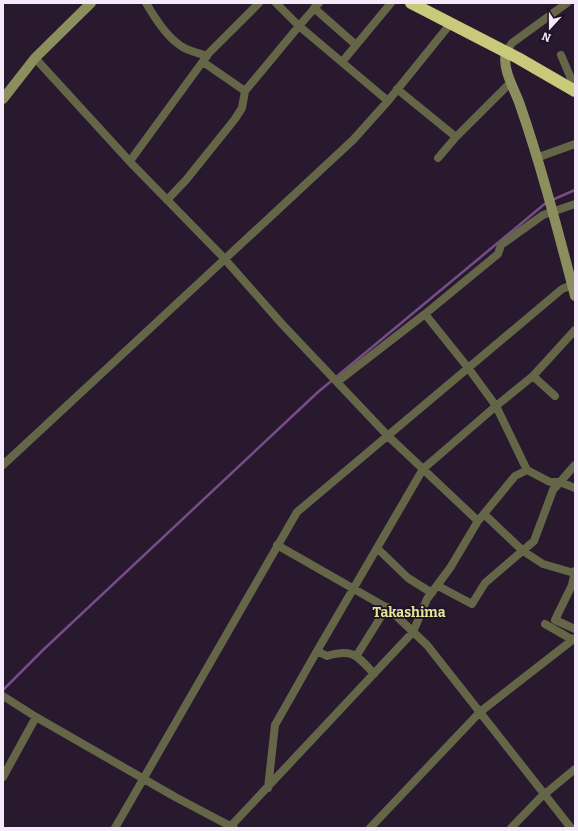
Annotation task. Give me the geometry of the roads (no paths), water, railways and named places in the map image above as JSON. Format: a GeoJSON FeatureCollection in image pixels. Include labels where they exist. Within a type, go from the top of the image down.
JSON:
{"type":"FeatureCollection","features":[{"type":"Feature","properties":{"kind":"highway"},"geometry":{"type":"LineString","coordinates":[[412,3],[575,90]]}},
{"type":"Feature","properties":{"kind":"street"},"geometry":{"type":"LineString","coordinates":[[3,99],[35,58],[91,3]]}},
{"type":"Feature","properties":{"kind":"street"},"geometry":{"type":"LineString","coordinates":[[146,3],[154,17],[173,40],[182,47],[205,59],[245,91]]}},
{"type":"Feature","properties":{"kind":"street"},"geometry":{"type":"LineString","coordinates":[[130,161],[205,59],[259,3]]}},
{"type":"Feature","properties":{"kind":"street"},"geometry":{"type":"LineString","coordinates":[[276,3],[299,26],[388,101]]}},
{"type":"Feature","properties":{"kind":"street"},"geometry":{"type":"LineString","coordinates":[[342,62],[391,3]]}},
{"type":"Feature","properties":{"kind":"street"},"geometry":{"type":"LineString","coordinates":[[567,3],[512,43],[506,52],[504,63],[536,158],[573,284],[575,296]]}},
{"type":"Feature","properties":{"kind":"street"},"geometry":{"type":"LineString","coordinates":[[167,200],[186,180],[235,119],[242,108],[245,91],[316,6],[356,44]]}},
{"type":"Feature","properties":{"kind":"street"},"geometry":{"type":"LineString","coordinates":[[3,466],[353,140],[388,101],[451,23]]}},
{"type":"Feature","properties":{"kind":"street"},"geometry":{"type":"LineString","coordinates":[[561,55],[575,90]]}},
{"type":"Feature","properties":{"kind":"street"},"geometry":{"type":"LineString","coordinates":[[35,58],[130,161],[225,259],[388,436],[478,521]]}},
{"type":"Feature","properties":{"kind":"street"},"geometry":{"type":"LineString","coordinates":[[438,158],[456,137],[511,82]]}},
{"type":"Feature","properties":{"kind":"street"},"geometry":{"type":"LineString","coordinates":[[398,89],[456,137]]}},
{"type":"Feature","properties":{"kind":"street"},"geometry":{"type":"LineString","coordinates":[[536,158],[575,144]]}},
{"type":"Feature","properties":{"kind":"street"},"geometry":{"type":"LineString","coordinates":[[337,382],[425,314],[498,254],[500,245],[542,214],[575,204]]}},
{"type":"Feature","properties":{"kind":"street"},"geometry":{"type":"LineString","coordinates":[[115,828],[297,512],[562,289],[573,284]]}},
{"type":"Feature","properties":{"kind":"street"},"geometry":{"type":"LineString","coordinates":[[425,314],[469,368],[496,406],[527,470],[550,482],[560,482],[575,488]]}},
{"type":"Feature","properties":{"kind":"street"},"geometry":{"type":"LineString","coordinates":[[268,788],[274,725],[423,469],[532,376],[575,330]]}},
{"type":"Feature","properties":{"kind":"street"},"geometry":{"type":"LineString","coordinates":[[532,376],[555,396]]}},
{"type":"Feature","properties":{"kind":"street"},"geometry":{"type":"LineString","coordinates":[[438,586],[472,604],[485,583],[534,541],[552,490],[575,465]]}},
{"type":"Feature","properties":{"kind":"street"},"geometry":{"type":"LineString","coordinates":[[3,696],[36,717],[177,798],[231,827],[413,632],[427,599],[438,586],[478,521],[514,476],[527,470]]}},
{"type":"Feature","properties":{"kind":"street"},"geometry":{"type":"LineString","coordinates":[[484,514],[523,551],[543,564],[574,572],[572,585],[555,620],[575,629]]}},
{"type":"Feature","properties":{"kind":"street"},"geometry":{"type":"LineString","coordinates":[[277,545],[386,607],[427,645],[571,828]]}},
{"type":"Feature","properties":{"kind":"street"},"geometry":{"type":"LineString","coordinates":[[377,548],[408,578],[432,593]]}},
{"type":"Feature","properties":{"kind":"street"},"geometry":{"type":"LineString","coordinates":[[357,655],[386,607]]}},
{"type":"Feature","properties":{"kind":"street"},"geometry":{"type":"LineString","coordinates":[[370,828],[480,712],[574,639],[545,624]]}},
{"type":"Feature","properties":{"kind":"street"},"geometry":{"type":"LineString","coordinates":[[317,651],[327,656],[344,653],[357,655],[374,674]]}},
{"type":"Feature","properties":{"kind":"street"},"geometry":{"type":"LineString","coordinates":[[3,777],[36,717]]}},
{"type":"Feature","properties":{"kind":"street"},"geometry":{"type":"LineString","coordinates":[[511,828],[544,794],[575,769]]}},
{"type":"Feature","properties":{"kind":"waterway"},"geometry":{"type":"LineString","coordinates":[[552,200],[575,190]]}},
{"type":"Feature","properties":{"kind":"waterway"},"geometry":{"type":"LineString","coordinates":[[3,690],[43,650],[318,392],[547,202]]}},
{"type":"Feature","properties":{"kind":"district","name":"Takashima"},"geometry":{"type":"Point","coordinates":[409,612]}}]}
